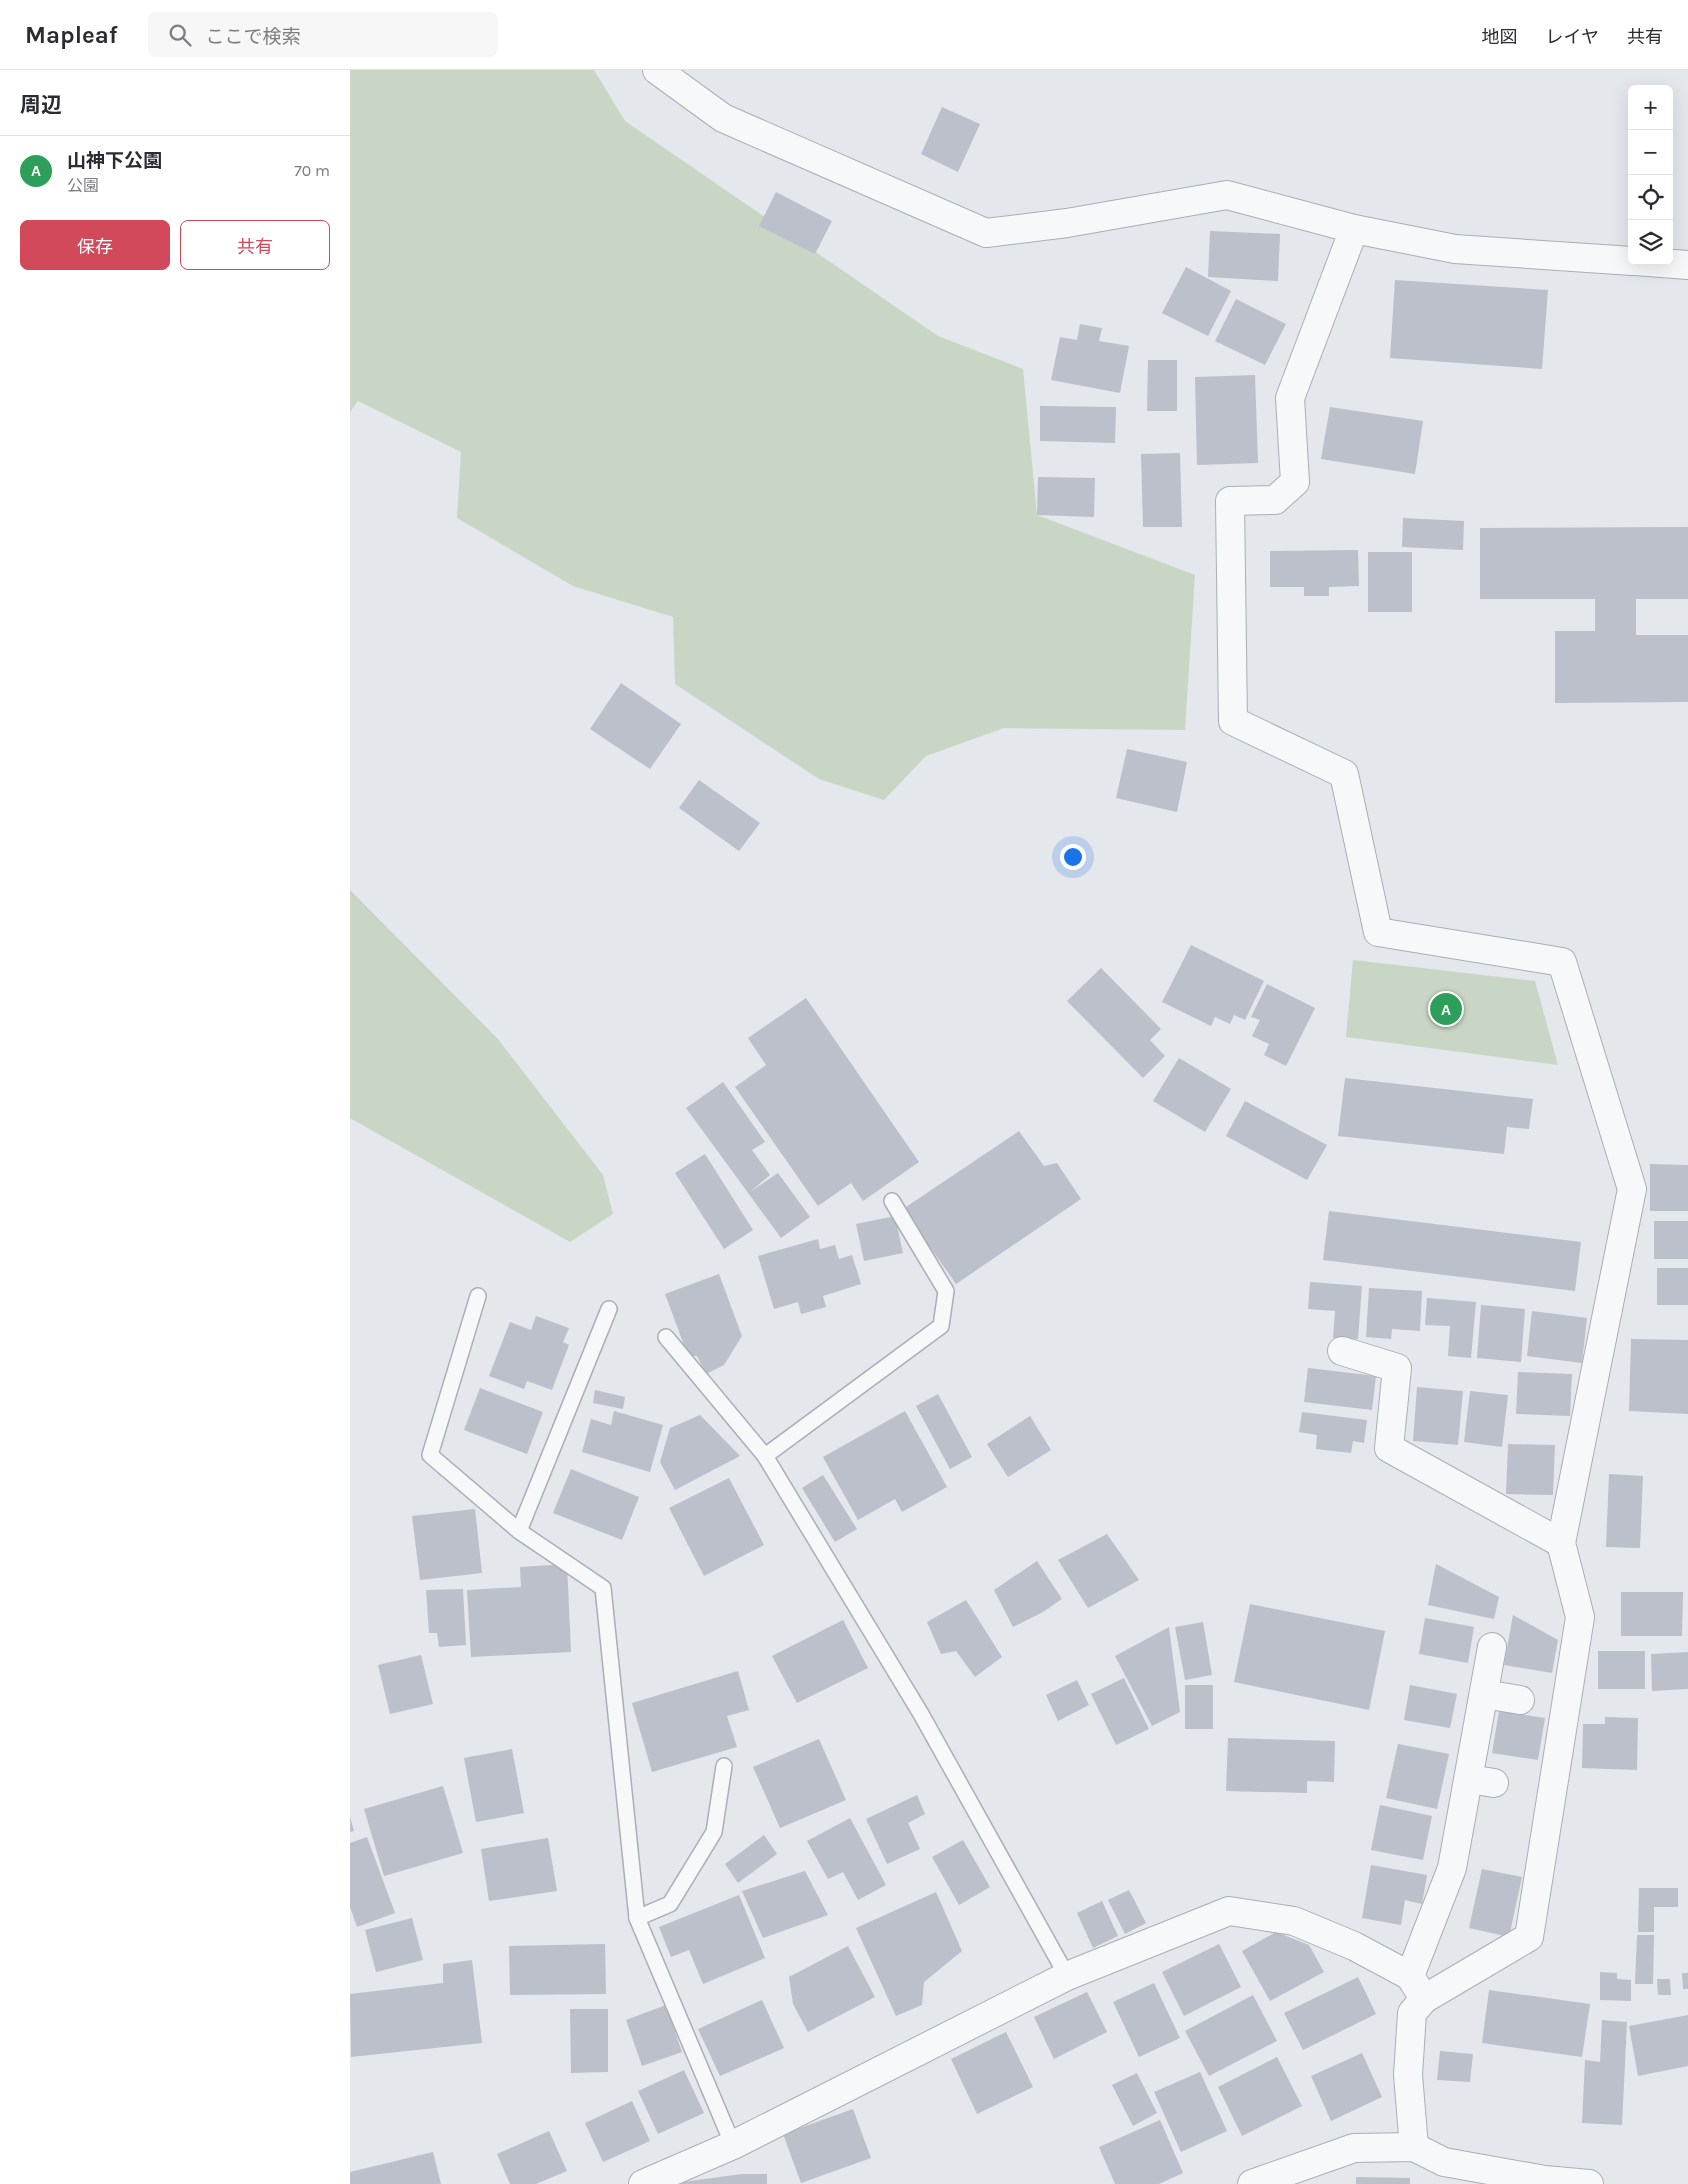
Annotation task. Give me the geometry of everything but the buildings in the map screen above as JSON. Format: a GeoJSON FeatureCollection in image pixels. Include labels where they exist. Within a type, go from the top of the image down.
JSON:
{"type":"FeatureCollection","features":[{"type":"Feature","properties":{"kind":"street"},"geometry":{"type":"LineString","coordinates":[[657,70],[723,118],[986,233],[1067,222],[1227,195],[1354,229],[1455,249],[1628,261]]}},
{"type":"Feature","properties":{"kind":"street"},"geometry":{"type":"LineString","coordinates":[[1354,229],[1290,398],[1295,482],[1275,500],[1230,501],[1233,721],[1344,774],[1378,932],[1562,962],[1632,1189],[1561,1543],[1580,1617],[1529,1937],[1417,1987]]}},
{"type":"Feature","properties":{"kind":"street"},"geometry":{"type":"LineString","coordinates":[[1673,264],[1688,265]]}},
{"type":"Feature","properties":{"kind":"street"},"geometry":{"type":"LineString","coordinates":[[1342,1351],[1397,1368],[1389,1448],[1561,1543]]}},
{"type":"Feature","properties":{"kind":"street"},"geometry":{"type":"LineString","coordinates":[[1414,2147],[1408,2074],[1412,2013],[1417,1987],[1452,1868],[1482,1781],[1484,1694],[1492,1647]]}},
{"type":"Feature","properties":{"kind":"street"},"geometry":{"type":"LineString","coordinates":[[1484,1694],[1520,1700]]}},
{"type":"Feature","properties":{"kind":"street"},"geometry":{"type":"LineString","coordinates":[[643,2184],[733,2145],[1067,1976],[1229,1911],[1294,1921],[1354,1946],[1417,1987]]}},
{"type":"Feature","properties":{"kind":"street"},"geometry":{"type":"LineString","coordinates":[[1252,2184],[1354,2148],[1414,2147],[1444,2162],[1545,2180],[1589,2184]]}},
{"type":"Feature","properties":{"kind":"lane"},"geometry":{"type":"LineString","coordinates":[[765,1456],[941,1326],[946,1291],[892,1201]]}},
{"type":"Feature","properties":{"kind":"lane"},"geometry":{"type":"LineString","coordinates":[[478,1296],[430,1455],[519,1530],[603,1588],[637,1918],[733,2145]]}},
{"type":"Feature","properties":{"kind":"lane"},"geometry":{"type":"LineString","coordinates":[[519,1530],[609,1309]]}},
{"type":"Feature","properties":{"kind":"lane"},"geometry":{"type":"LineString","coordinates":[[666,1337],[765,1456],[921,1714],[1067,1976]]}},
{"type":"Feature","properties":{"kind":"lane"},"geometry":{"type":"LineString","coordinates":[[637,1918],[670,1904],[714,1832],[724,1766]]}},
{"type":"Feature","properties":{"kind":"green space"},"geometry":{"type":"Polygon","coordinates":[[[350,70],[594,70],[625,121],[938,336],[1023,369],[1037,515],[1195,575],[1185,730],[1004,728],[926,756],[884,800],[819,779],[675,684],[673,617],[573,586],[457,518],[461,452],[358,401],[350,412],[350,70]]]}},
{"type":"Feature","properties":{"kind":"green space"},"geometry":{"type":"Polygon","coordinates":[[[350,890],[498,1039],[603,1175],[613,1214],[570,1242],[350,1118],[350,890]]]}},
{"type":"Feature","properties":{"kind":"green space"},"geometry":{"type":"Polygon","coordinates":[[[1353,960],[1535,981],[1558,1065],[1346,1037],[1353,960]]]}},
{"type":"Feature","properties":{"kind":"place","name":"山神下公園"},"geometry":{"type":"Point","coordinates":[1446,1009]}}]}
